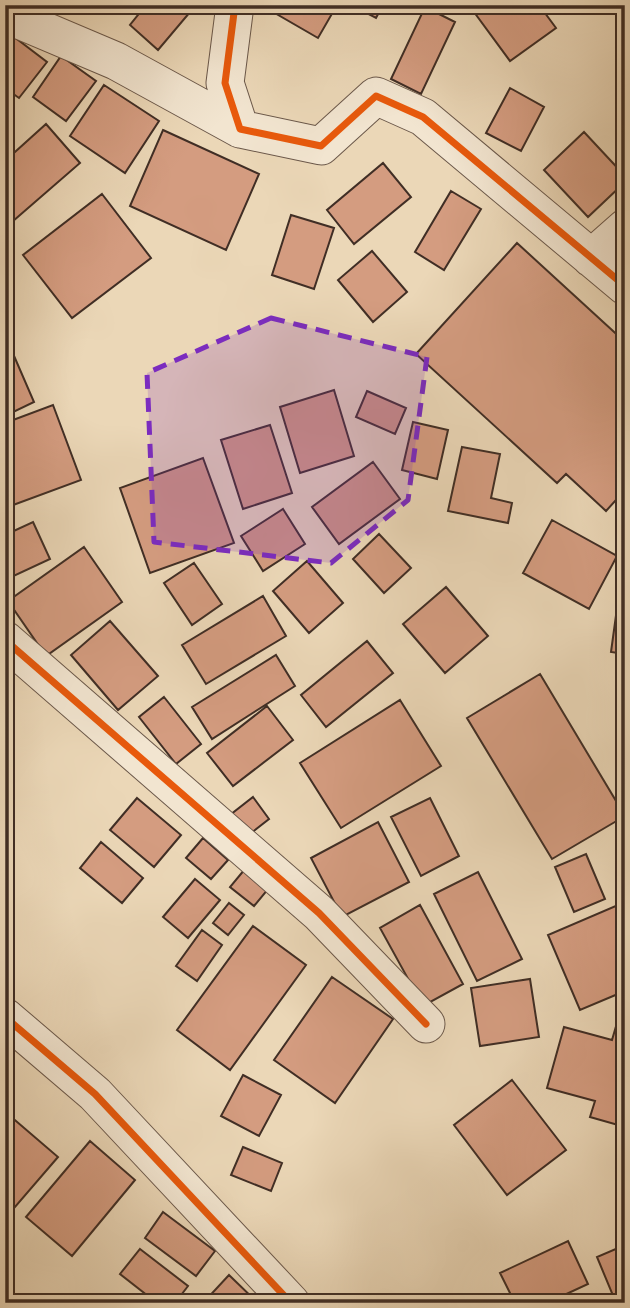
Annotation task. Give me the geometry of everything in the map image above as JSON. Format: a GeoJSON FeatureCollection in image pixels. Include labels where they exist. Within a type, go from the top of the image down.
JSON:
{"type":"FeatureCollection","features":[{"type":"Feature","properties":{"kind":"street"},"geometry":{"type":"LineString","coordinates":[[235,5],[225,83],[240,129]]}},
{"type":"Feature","properties":{"kind":"street"},"geometry":{"type":"LineString","coordinates":[[5,14],[116,61],[240,129],[321,146],[376,96],[423,117],[625,286]]}},
{"type":"Feature","properties":{"kind":"street"},"geometry":{"type":"LineString","coordinates":[[591,258],[625,228]]}},
{"type":"Feature","properties":{"kind":"street"},"geometry":{"type":"LineString","coordinates":[[5,639],[319,913],[426,1024]]}},
{"type":"Feature","properties":{"kind":"street"},"geometry":{"type":"LineString","coordinates":[[5,1017],[95,1094],[291,1303]]}},
{"type":"Feature","properties":{"kind":"highlighted area"},"geometry":{"type":"Polygon","coordinates":[[[271,318],[427,357],[408,500],[331,563],[154,542],[147,373],[271,318]]]}},
{"type":"Feature","properties":{"kind":"building"},"geometry":{"type":"Polygon","coordinates":[[[146,5],[196,5],[158,50],[130,25],[146,5]]]}},
{"type":"Feature","properties":{"kind":"building"},"geometry":{"type":"Polygon","coordinates":[[[261,5],[337,5],[318,38],[261,5]]]}},
{"type":"Feature","properties":{"kind":"building"},"geometry":{"type":"Polygon","coordinates":[[[358,5],[383,5],[376,18],[357,8],[358,5]]]}},
{"type":"Feature","properties":{"kind":"building"},"geometry":{"type":"Polygon","coordinates":[[[484,5],[539,5],[556,28],[510,61],[474,12],[484,5]]]}},
{"type":"Feature","properties":{"kind":"building"},"geometry":{"type":"Polygon","coordinates":[[[425,7],[455,22],[421,94],[391,79],[425,7]]]}},
{"type":"Feature","properties":{"kind":"building"},"geometry":{"type":"Polygon","coordinates":[[[5,30],[47,62],[19,98],[5,88],[5,30]]]}},
{"type":"Feature","properties":{"kind":"building"},"geometry":{"type":"Polygon","coordinates":[[[61,56],[96,81],[66,121],[33,97],[61,56]]]}},
{"type":"Feature","properties":{"kind":"building"},"geometry":{"type":"Polygon","coordinates":[[[104,85],[159,121],[125,173],[70,136],[104,85]]]}},
{"type":"Feature","properties":{"kind":"building"},"geometry":{"type":"Polygon","coordinates":[[[510,88],[544,107],[521,151],[486,133],[510,88]]]}},
{"type":"Feature","properties":{"kind":"building"},"geometry":{"type":"Polygon","coordinates":[[[46,124],[80,163],[5,228],[5,161],[46,124]]]}},
{"type":"Feature","properties":{"kind":"building"},"geometry":{"type":"Polygon","coordinates":[[[163,130],[259,174],[226,250],[130,206],[163,130]]]}},
{"type":"Feature","properties":{"kind":"building"},"geometry":{"type":"Polygon","coordinates":[[[584,132],[625,176],[625,182],[588,217],[544,170],[584,132]]]}},
{"type":"Feature","properties":{"kind":"building"},"geometry":{"type":"Polygon","coordinates":[[[383,163],[411,197],[354,244],[327,210],[383,163]]]}},
{"type":"Feature","properties":{"kind":"building"},"geometry":{"type":"Polygon","coordinates":[[[451,191],[481,209],[444,270],[415,252],[451,191]]]}},
{"type":"Feature","properties":{"kind":"building"},"geometry":{"type":"Polygon","coordinates":[[[102,194],[151,258],[72,318],[23,255],[102,194]]]}},
{"type":"Feature","properties":{"kind":"building"},"geometry":{"type":"Polygon","coordinates":[[[291,215],[334,228],[314,289],[272,275],[291,215]]]}},
{"type":"Feature","properties":{"kind":"building"},"geometry":{"type":"Polygon","coordinates":[[[517,243],[625,342],[625,490],[606,511],[566,474],[557,483],[416,354],[517,243]]]}},
{"type":"Feature","properties":{"kind":"building"},"geometry":{"type":"Polygon","coordinates":[[[372,251],[407,292],[373,322],[338,280],[372,251]]]}},
{"type":"Feature","properties":{"kind":"building"},"geometry":{"type":"Polygon","coordinates":[[[8,342],[34,402],[5,416],[5,343],[8,342]]]}},
{"type":"Feature","properties":{"kind":"building"},"geometry":{"type":"Polygon","coordinates":[[[334,390],[354,456],[300,473],[280,407],[334,390]]]}},
{"type":"Feature","properties":{"kind":"building"},"geometry":{"type":"Polygon","coordinates":[[[367,391],[406,408],[395,434],[356,417],[367,391]]]}},
{"type":"Feature","properties":{"kind":"building"},"geometry":{"type":"Polygon","coordinates":[[[53,405],[81,480],[5,508],[5,423],[53,405]]]}},
{"type":"Feature","properties":{"kind":"building"},"geometry":{"type":"Polygon","coordinates":[[[413,422],[448,430],[437,479],[402,470],[413,422]]]}},
{"type":"Feature","properties":{"kind":"building"},"geometry":{"type":"Polygon","coordinates":[[[270,425],[292,493],[243,509],[221,440],[270,425]]]}},
{"type":"Feature","properties":{"kind":"building"},"geometry":{"type":"Polygon","coordinates":[[[462,447],[500,454],[491,498],[512,503],[508,523],[448,511],[462,447]]]}},
{"type":"Feature","properties":{"kind":"building"},"geometry":{"type":"Polygon","coordinates":[[[203,458],[234,543],[150,573],[120,488],[203,458]]]}},
{"type":"Feature","properties":{"kind":"building"},"geometry":{"type":"Polygon","coordinates":[[[373,462],[400,499],[339,544],[312,507],[373,462]]]}},
{"type":"Feature","properties":{"kind":"building"},"geometry":{"type":"Polygon","coordinates":[[[283,509],[305,544],[263,571],[241,536],[283,509]]]}},
{"type":"Feature","properties":{"kind":"building"},"geometry":{"type":"Polygon","coordinates":[[[552,520],[617,556],[589,609],[523,573],[552,520]]]}},
{"type":"Feature","properties":{"kind":"building"},"geometry":{"type":"Polygon","coordinates":[[[33,522],[50,559],[5,580],[5,535],[33,522]]]}},
{"type":"Feature","properties":{"kind":"building"},"geometry":{"type":"Polygon","coordinates":[[[379,534],[411,568],[384,593],[353,559],[379,534]]]}},
{"type":"Feature","properties":{"kind":"building"},"geometry":{"type":"Polygon","coordinates":[[[84,547],[122,602],[46,656],[8,601],[84,547]]]}},
{"type":"Feature","properties":{"kind":"building"},"geometry":{"type":"Polygon","coordinates":[[[307,561],[343,603],[309,633],[273,591],[307,561]]]}},
{"type":"Feature","properties":{"kind":"building"},"geometry":{"type":"Polygon","coordinates":[[[194,563],[222,604],[192,625],[164,583],[194,563]]]}},
{"type":"Feature","properties":{"kind":"building"},"geometry":{"type":"Polygon","coordinates":[[[446,587],[488,636],[445,673],[403,624],[446,587]]]}},
{"type":"Feature","properties":{"kind":"building"},"geometry":{"type":"Polygon","coordinates":[[[263,596],[286,636],[206,684],[182,645],[263,596]]]}},
{"type":"Feature","properties":{"kind":"building"},"geometry":{"type":"Polygon","coordinates":[[[617,608],[625,609],[625,654],[611,652],[617,608]]]}},
{"type":"Feature","properties":{"kind":"building"},"geometry":{"type":"Polygon","coordinates":[[[110,621],[158,676],[118,710],[71,655],[110,621]]]}},
{"type":"Feature","properties":{"kind":"building"},"geometry":{"type":"Polygon","coordinates":[[[367,641],[393,673],[326,727],[301,695],[367,641]]]}},
{"type":"Feature","properties":{"kind":"building"},"geometry":{"type":"Polygon","coordinates":[[[276,655],[295,686],[212,739],[192,707],[276,655]]]}},
{"type":"Feature","properties":{"kind":"building"},"geometry":{"type":"Polygon","coordinates":[[[540,674],[625,816],[552,859],[467,718],[540,674]]]}},
{"type":"Feature","properties":{"kind":"building"},"geometry":{"type":"Polygon","coordinates":[[[164,697],[201,744],[176,764],[139,717],[164,697]]]}},
{"type":"Feature","properties":{"kind":"building"},"geometry":{"type":"Polygon","coordinates":[[[400,700],[441,766],[341,828],[300,763],[400,700]]]}},
{"type":"Feature","properties":{"kind":"building"},"geometry":{"type":"Polygon","coordinates":[[[267,706],[293,740],[233,786],[207,753],[267,706]]]}},
{"type":"Feature","properties":{"kind":"building"},"geometry":{"type":"Polygon","coordinates":[[[253,797],[269,819],[246,837],[230,815],[253,797]]]}},
{"type":"Feature","properties":{"kind":"building"},"geometry":{"type":"Polygon","coordinates":[[[137,798],[181,835],[154,867],[110,830],[137,798]]]}},
{"type":"Feature","properties":{"kind":"building"},"geometry":{"type":"Polygon","coordinates":[[[430,798],[459,856],[421,876],[391,817],[430,798]]]}},
{"type":"Feature","properties":{"kind":"building"},"geometry":{"type":"Polygon","coordinates":[[[378,822],[409,882],[342,917],[311,858],[378,822]]]}},
{"type":"Feature","properties":{"kind":"building"},"geometry":{"type":"Polygon","coordinates":[[[203,838],[228,860],[211,879],[186,858],[203,838]]]}},
{"type":"Feature","properties":{"kind":"building"},"geometry":{"type":"Polygon","coordinates":[[[101,842],[143,878],[122,903],[80,868],[101,842]]]}},
{"type":"Feature","properties":{"kind":"building"},"geometry":{"type":"Polygon","coordinates":[[[586,854],[605,899],[574,912],[555,867],[586,854]]]}},
{"type":"Feature","properties":{"kind":"building"},"geometry":{"type":"Polygon","coordinates":[[[245,869],[269,888],[254,906],[230,887],[245,869]]]}},
{"type":"Feature","properties":{"kind":"building"},"geometry":{"type":"Polygon","coordinates":[[[478,872],[522,959],[477,981],[434,894],[478,872]]]}},
{"type":"Feature","properties":{"kind":"building"},"geometry":{"type":"Polygon","coordinates":[[[195,879],[220,900],[188,938],[163,917],[195,879]]]}},
{"type":"Feature","properties":{"kind":"building"},"geometry":{"type":"Polygon","coordinates":[[[625,902],[625,991],[580,1010],[548,935],[625,902]]]}},
{"type":"Feature","properties":{"kind":"building"},"geometry":{"type":"Polygon","coordinates":[[[229,903],[244,915],[228,935],[213,923],[229,903]]]}},
{"type":"Feature","properties":{"kind":"building"},"geometry":{"type":"Polygon","coordinates":[[[420,905],[463,984],[423,1006],[380,928],[420,905]]]}},
{"type":"Feature","properties":{"kind":"building"},"geometry":{"type":"Polygon","coordinates":[[[253,926],[306,965],[230,1070],[177,1030],[253,926]]]}},
{"type":"Feature","properties":{"kind":"building"},"geometry":{"type":"Polygon","coordinates":[[[202,930],[222,945],[197,981],[176,966],[202,930]]]}},
{"type":"Feature","properties":{"kind":"building"},"geometry":{"type":"Polygon","coordinates":[[[332,977],[393,1019],[335,1103],[274,1060],[332,977]]]}},
{"type":"Feature","properties":{"kind":"building"},"geometry":{"type":"Polygon","coordinates":[[[530,979],[539,1037],[480,1046],[471,988],[530,979]]]}},
{"type":"Feature","properties":{"kind":"building"},"geometry":{"type":"Polygon","coordinates":[[[619,1016],[625,1017],[625,1127],[590,1117],[595,1101],[547,1088],[564,1027],[612,1040],[619,1016]]]}},
{"type":"Feature","properties":{"kind":"building"},"geometry":{"type":"Polygon","coordinates":[[[243,1075],[281,1095],[259,1136],[221,1116],[243,1075]]]}},
{"type":"Feature","properties":{"kind":"building"},"geometry":{"type":"Polygon","coordinates":[[[512,1080],[566,1150],[507,1195],[454,1125],[512,1080]]]}},
{"type":"Feature","properties":{"kind":"building"},"geometry":{"type":"Polygon","coordinates":[[[9,1115],[58,1157],[9,1214],[5,1211],[5,1119],[9,1115]]]}},
{"type":"Feature","properties":{"kind":"building"},"geometry":{"type":"Polygon","coordinates":[[[90,1141],[135,1180],[72,1256],[26,1217],[90,1141]]]}},
{"type":"Feature","properties":{"kind":"building"},"geometry":{"type":"Polygon","coordinates":[[[243,1147],[282,1163],[271,1191],[231,1175],[243,1147]]]}},
{"type":"Feature","properties":{"kind":"building"},"geometry":{"type":"Polygon","coordinates":[[[163,1212],[215,1251],[196,1276],[145,1238],[163,1212]]]}},
{"type":"Feature","properties":{"kind":"building"},"geometry":{"type":"Polygon","coordinates":[[[568,1241],[588,1284],[547,1303],[515,1303],[500,1273],[568,1241]]]}},
{"type":"Feature","properties":{"kind":"building"},"geometry":{"type":"Polygon","coordinates":[[[625,1245],[625,1293],[614,1298],[597,1257],[625,1245]]]}},
{"type":"Feature","properties":{"kind":"building"},"geometry":{"type":"Polygon","coordinates":[[[140,1249],[188,1286],[175,1303],[157,1303],[120,1274],[140,1249]]]}},
{"type":"Feature","properties":{"kind":"building"},"geometry":{"type":"Polygon","coordinates":[[[229,1275],[258,1303],[203,1303],[229,1275]]]}},
{"type":"Feature","properties":{"kind":"cycle path"},"geometry":{"type":"LineString","coordinates":[[235,5],[225,83],[240,129],[321,146],[376,96],[423,117],[625,286]]}},
{"type":"Feature","properties":{"kind":"cycle path"},"geometry":{"type":"LineString","coordinates":[[5,640],[319,913],[426,1024]]}},
{"type":"Feature","properties":{"kind":"cycle path"},"geometry":{"type":"LineString","coordinates":[[5,1017],[95,1094],[291,1303]]}}]}
